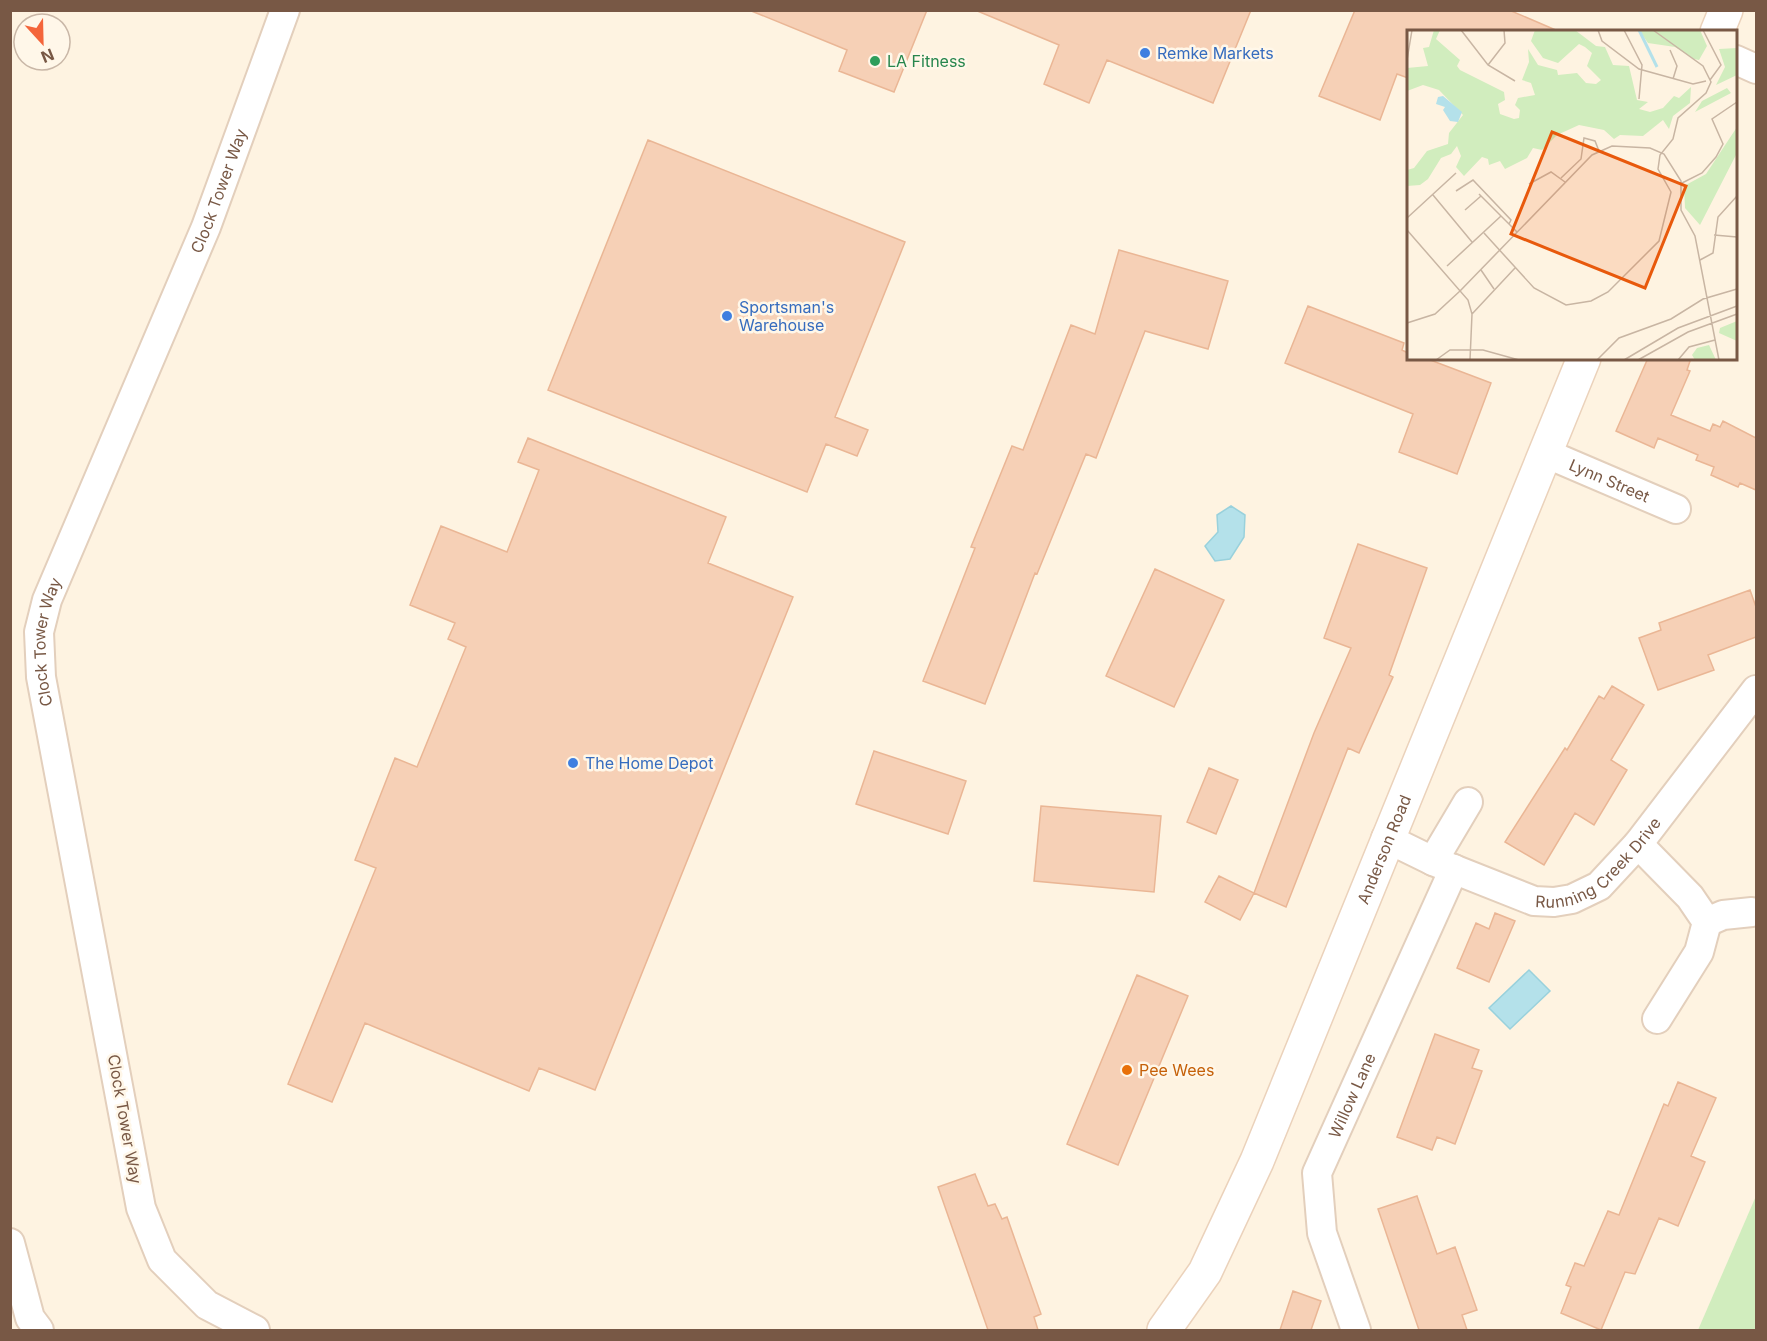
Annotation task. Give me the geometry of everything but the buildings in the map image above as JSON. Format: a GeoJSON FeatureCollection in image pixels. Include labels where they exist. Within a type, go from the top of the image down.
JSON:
{"type":"FeatureCollection","features":[{"type":"Feature","properties":{"kind":"street","name":"Clock Tower Way"},"geometry":{"type":"LineString","coordinates":[[255,1330],[207,1305],[162,1260],[141,1208],[41,677],[39,632],[47,600],[206,227],[285,10]]}},
{"type":"Feature","properties":{"kind":"street"},"geometry":{"type":"LineString","coordinates":[[1718,30],[1726,10]]}},
{"type":"Feature","properties":{"kind":"street"},"geometry":{"type":"LineString","coordinates":[[1737,60],[1756,69]]}},
{"type":"Feature","properties":{"kind":"street","name":"Anderson Road"},"geometry":{"type":"LineString","coordinates":[[1164,1330],[1205,1272],[1235,1211],[1583,360]]}},
{"type":"Feature","properties":{"kind":"street","name":"Lynn Street"},"geometry":{"type":"LineString","coordinates":[[1545,453],[1676,508]]}},
{"type":"Feature","properties":{"kind":"street","name":"Running Creek Drive"},"geometry":{"type":"LineString","coordinates":[[1386,838],[1443,865],[1534,901],[1554,902],[1572,899],[1599,886],[1638,844],[1756,690]]}},
{"type":"Feature","properties":{"kind":"street","name":"Willow Lane"},"geometry":{"type":"LineString","coordinates":[[1356,1330],[1322,1233],[1317,1173],[1468,802]]}},
{"type":"Feature","properties":{"kind":"street"},"geometry":{"type":"LineString","coordinates":[[1638,844],[1690,897],[1707,922],[1699,952],[1657,1019]]}},
{"type":"Feature","properties":{"kind":"street"},"geometry":{"type":"LineString","coordinates":[[1707,922],[1723,915],[1752,912]]}},
{"type":"Feature","properties":{"kind":"street"},"geometry":{"type":"LineString","coordinates":[[10,1243],[30,1318],[39,1330]]}},
{"type":"Feature","properties":{"kind":"green space"},"geometry":{"type":"Polygon","coordinates":[[[1756,1196],[1756,1330],[1698,1330],[1756,1196]]]}},
{"type":"Feature","properties":{"kind":"water"},"geometry":{"type":"Polygon","coordinates":[[[1231,506],[1245,515],[1244,537],[1230,559],[1215,561],[1205,546],[1218,532],[1217,515],[1231,506]]]}},
{"type":"Feature","properties":{"kind":"water"},"geometry":{"type":"Polygon","coordinates":[[[1529,970],[1550,991],[1510,1029],[1489,1008],[1529,970]]]}},
{"type":"Feature","properties":{"kind":"place","name":"Remke Markets"},"geometry":{"type":"Point","coordinates":[1145,53]}},
{"type":"Feature","properties":{"kind":"place","name":"LA Fitness"},"geometry":{"type":"Point","coordinates":[875,61]}},
{"type":"Feature","properties":{"kind":"place","name":"Sportsman's Warehouse"},"geometry":{"type":"Point","coordinates":[727,316]}},
{"type":"Feature","properties":{"kind":"place","name":"The Home Depot"},"geometry":{"type":"Point","coordinates":[573,763]}},
{"type":"Feature","properties":{"kind":"place","name":"Pee Wees"},"geometry":{"type":"Point","coordinates":[1127,1070]}}]}
